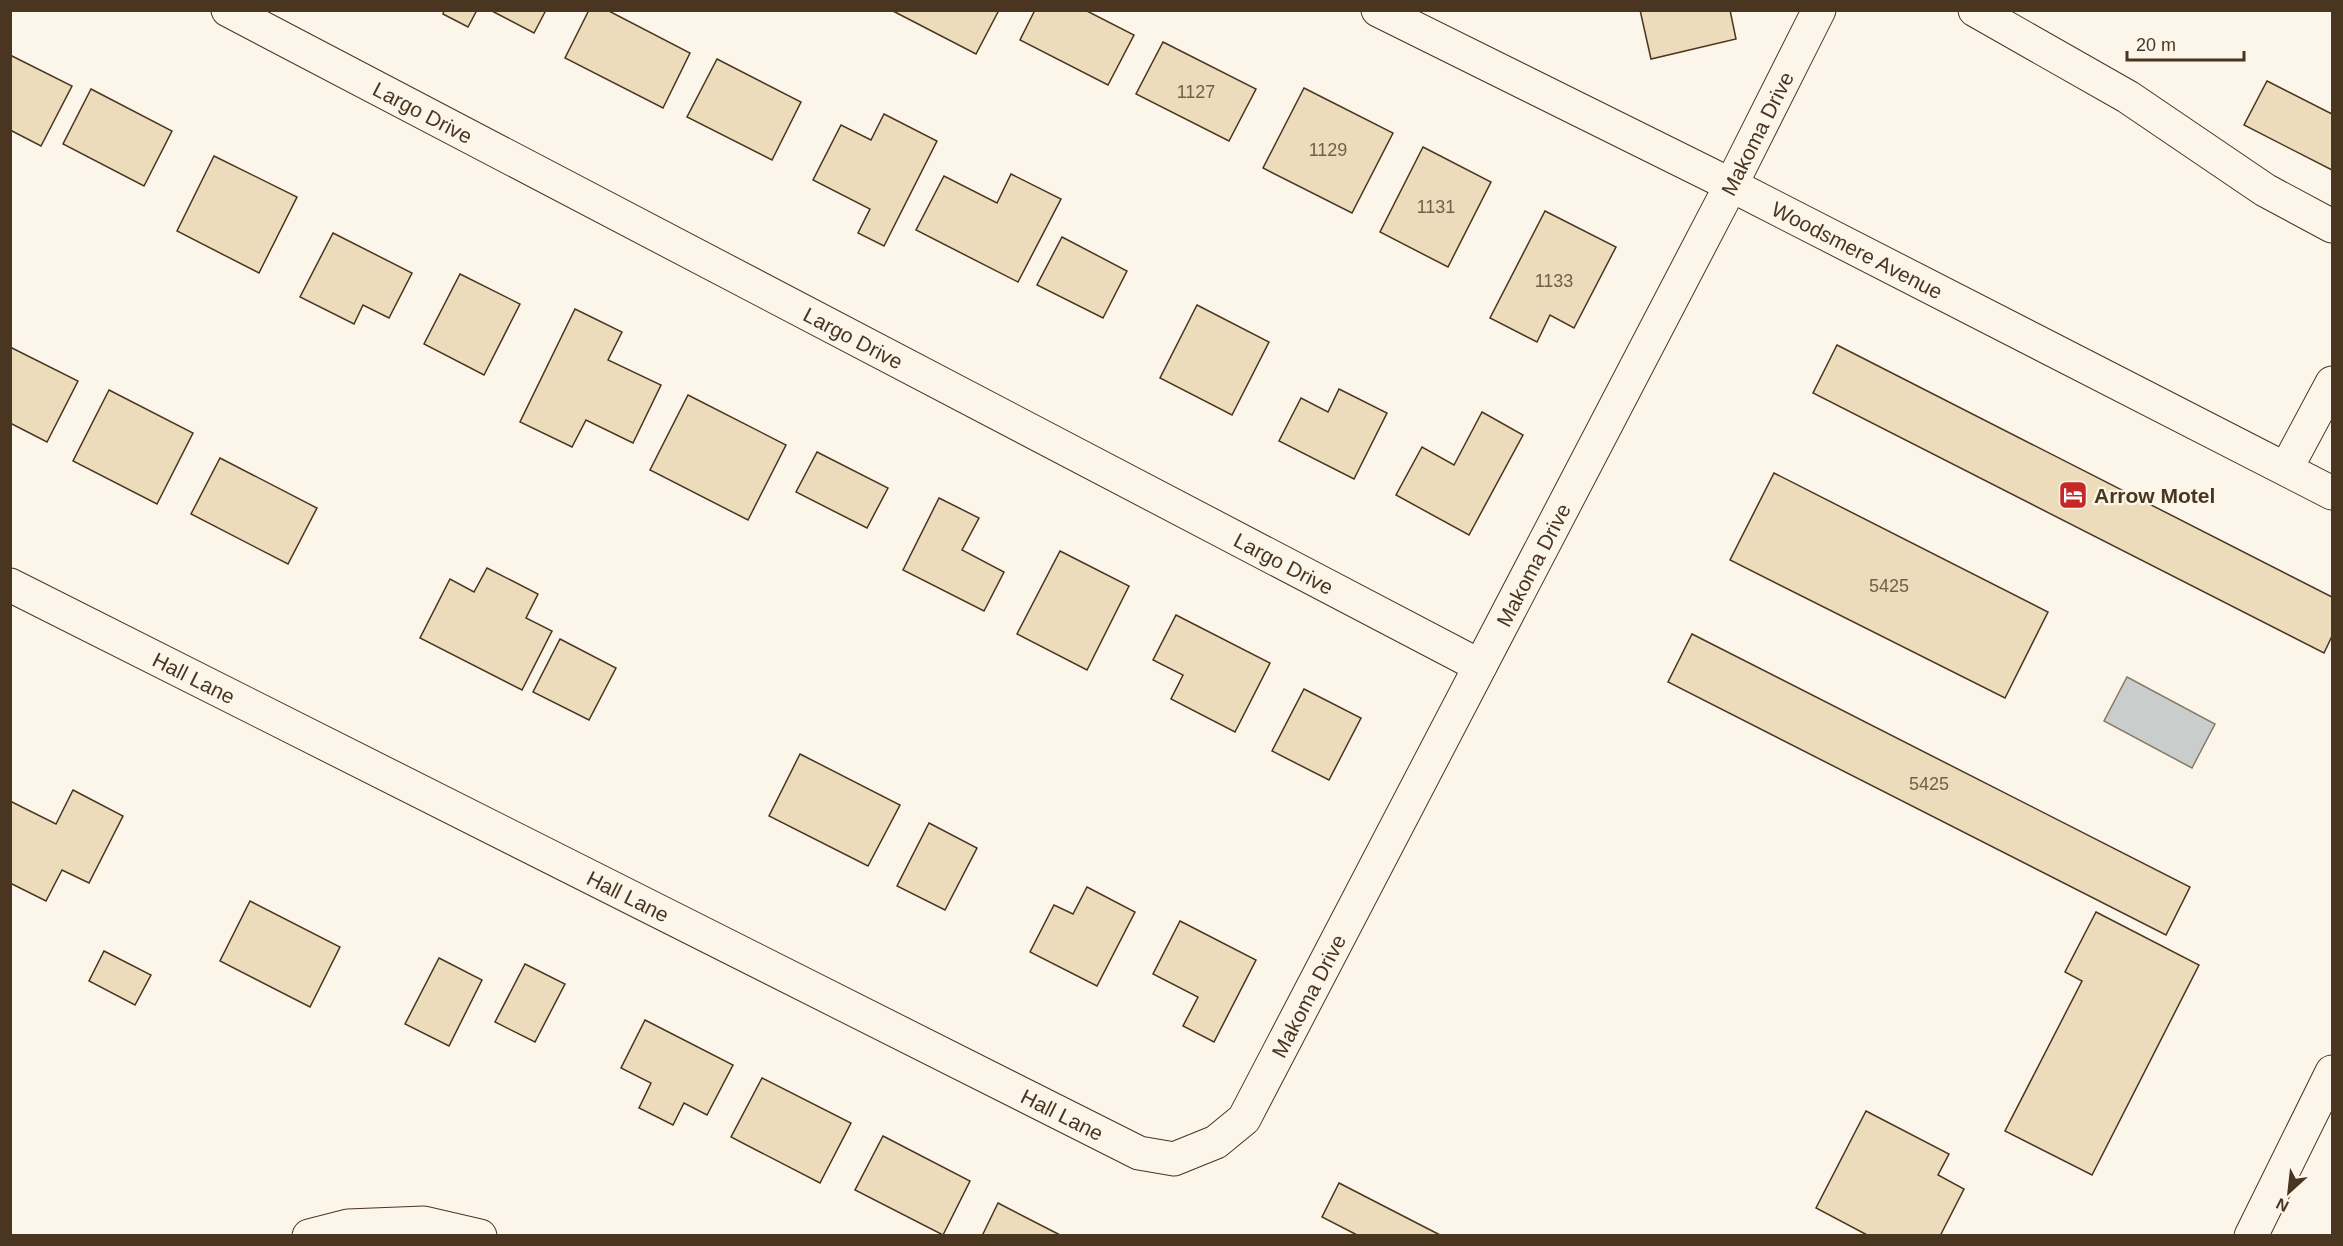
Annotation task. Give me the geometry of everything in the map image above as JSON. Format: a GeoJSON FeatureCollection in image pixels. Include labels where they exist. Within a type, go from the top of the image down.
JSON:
{"type":"FeatureCollection","features":[{"type":"Feature","properties":{"kind":"street","name":"Largo Drive"},"geometry":{"type":"LineString","coordinates":[[228,10],[1480,666]]}},
{"type":"Feature","properties":{"kind":"street","name":"Woodsmere Avenue"},"geometry":{"type":"LineString","coordinates":[[1378,10],[1731,185],[2332,493]]}},
{"type":"Feature","properties":{"kind":"street","name":"Makoma Drive"},"geometry":{"type":"LineString","coordinates":[[1244,1119],[1731,185],[1819,10]]}},
{"type":"Feature","properties":{"kind":"street"},"geometry":{"type":"LineString","coordinates":[[1975,10],[2128,97],[2265,190],[2332,226]]}},
{"type":"Feature","properties":{"kind":"street"},"geometry":{"type":"LineString","coordinates":[[2286,469],[2332,382]]}},
{"type":"Feature","properties":{"kind":"street","name":"Hall Lane"},"geometry":{"type":"LineString","coordinates":[[10,585],[1139,1153],[1174,1160],[1216,1142],[1244,1119]]}},
{"type":"Feature","properties":{"kind":"street"},"geometry":{"type":"LineString","coordinates":[[2251,1236],[2332,1072]]}},
{"type":"Feature","properties":{"kind":"street"},"geometry":{"type":"LineString","coordinates":[[309,1236],[348,1226],[424,1223],[480,1236]]}},
{"type":"Feature","properties":{"kind":"shaded area"},"geometry":{"type":"Polygon","coordinates":[[[2127,677],[2215,724],[2192,768],[2104,721],[2127,677]]]}},
{"type":"Feature","properties":{"kind":"building"},"geometry":{"type":"Polygon","coordinates":[[[444,10],[477,10],[468,27],[443,14],[444,10]]]}},
{"type":"Feature","properties":{"kind":"building"},"geometry":{"type":"Polygon","coordinates":[[[490,10],[546,10],[534,33],[490,10]]]}},
{"type":"Feature","properties":{"kind":"building"},"geometry":{"type":"Polygon","coordinates":[[[589,10],[607,10],[690,53],[663,108],[565,58],[589,10]]]}},
{"type":"Feature","properties":{"kind":"building"},"geometry":{"type":"Polygon","coordinates":[[[891,10],[999,10],[976,54],[891,10]]]}},
{"type":"Feature","properties":{"kind":"building"},"geometry":{"type":"Polygon","coordinates":[[[1035,10],[1085,10],[1134,35],[1108,85],[1020,40],[1035,10]]]}},
{"type":"Feature","properties":{"kind":"building"},"geometry":{"type":"Polygon","coordinates":[[[1640,10],[1730,10],[1736,39],[1651,59],[1640,10]]]}},
{"type":"Feature","properties":{"kind":"building"},"geometry":{"type":"Polygon","coordinates":[[[1163,42],[1256,89],[1229,141],[1136,94],[1163,42]]]}},
{"type":"Feature","properties":{"kind":"building"},"geometry":{"type":"Polygon","coordinates":[[[10,55],[72,86],[41,146],[10,130],[10,55]]]}},
{"type":"Feature","properties":{"kind":"building"},"geometry":{"type":"Polygon","coordinates":[[[717,59],[801,102],[772,160],[687,117],[717,59]]]}},
{"type":"Feature","properties":{"kind":"building"},"geometry":{"type":"Polygon","coordinates":[[[2267,81],[2332,114],[2332,170],[2244,125],[2267,81]]]}},
{"type":"Feature","properties":{"kind":"building"},"geometry":{"type":"Polygon","coordinates":[[[1304,88],[1393,133],[1352,213],[1263,168],[1304,88]]]}},
{"type":"Feature","properties":{"kind":"building"},"geometry":{"type":"Polygon","coordinates":[[[91,89],[172,131],[144,186],[63,144],[91,89]]]}},
{"type":"Feature","properties":{"kind":"building"},"geometry":{"type":"Polygon","coordinates":[[[884,114],[937,141],[884,246],[858,233],[870,209],[813,180],[841,125],[871,140],[884,114]]]}},
{"type":"Feature","properties":{"kind":"building"},"geometry":{"type":"Polygon","coordinates":[[[1423,147],[1491,182],[1448,267],[1380,232],[1423,147]]]}},
{"type":"Feature","properties":{"kind":"building"},"geometry":{"type":"Polygon","coordinates":[[[214,156],[297,197],[259,273],[177,231],[214,156]]]}},
{"type":"Feature","properties":{"kind":"building"},"geometry":{"type":"Polygon","coordinates":[[[1011,174],[1061,199],[1018,282],[916,230],[944,176],[997,203],[1011,174]]]}},
{"type":"Feature","properties":{"kind":"building"},"geometry":{"type":"Polygon","coordinates":[[[1545,211],[1616,247],[1574,328],[1550,315],[1537,342],[1490,318],[1545,211]]]}},
{"type":"Feature","properties":{"kind":"building"},"geometry":{"type":"Polygon","coordinates":[[[333,233],[412,273],[389,318],[363,305],[354,324],[300,297],[333,233]]]}},
{"type":"Feature","properties":{"kind":"building"},"geometry":{"type":"Polygon","coordinates":[[[1062,237],[1127,271],[1103,318],[1037,285],[1062,237]]]}},
{"type":"Feature","properties":{"kind":"building"},"geometry":{"type":"Polygon","coordinates":[[[460,274],[520,304],[484,375],[424,344],[460,274]]]}},
{"type":"Feature","properties":{"kind":"building"},"geometry":{"type":"Polygon","coordinates":[[[1197,305],[1269,342],[1232,415],[1160,378],[1197,305]]]}},
{"type":"Feature","properties":{"kind":"building"},"geometry":{"type":"Polygon","coordinates":[[[575,309],[622,332],[608,360],[661,385],[633,443],[586,420],[572,447],[520,422],[575,309]]]}},
{"type":"Feature","properties":{"kind":"building","name":"Arrow Motel"},"geometry":{"type":"Polygon","coordinates":[[[1837,345],[2332,597],[2332,636],[2324,653],[1813,393],[1837,345]]]}},
{"type":"Feature","properties":{"kind":"building"},"geometry":{"type":"Polygon","coordinates":[[[10,347],[78,381],[47,442],[10,423],[10,347]]]}},
{"type":"Feature","properties":{"kind":"building"},"geometry":{"type":"Polygon","coordinates":[[[1339,389],[1387,413],[1354,479],[1279,441],[1301,398],[1328,412],[1339,389]]]}},
{"type":"Feature","properties":{"kind":"building"},"geometry":{"type":"Polygon","coordinates":[[[109,390],[193,433],[157,504],[73,461],[109,390]]]}},
{"type":"Feature","properties":{"kind":"building"},"geometry":{"type":"Polygon","coordinates":[[[688,395],[786,445],[748,520],[650,470],[688,395]]]}},
{"type":"Feature","properties":{"kind":"building"},"geometry":{"type":"Polygon","coordinates":[[[1482,412],[1523,435],[1469,535],[1396,495],[1422,447],[1454,465],[1482,412]]]}},
{"type":"Feature","properties":{"kind":"building"},"geometry":{"type":"Polygon","coordinates":[[[817,452],[888,488],[867,528],[796,492],[817,452]]]}},
{"type":"Feature","properties":{"kind":"building"},"geometry":{"type":"Polygon","coordinates":[[[220,458],[317,508],[288,564],[191,514],[220,458]]]}},
{"type":"Feature","properties":{"kind":"building"},"geometry":{"type":"Polygon","coordinates":[[[1774,473],[2048,612],[2005,698],[1730,560],[1774,473]]]}},
{"type":"Feature","properties":{"kind":"building"},"geometry":{"type":"Polygon","coordinates":[[[939,498],[979,518],[962,550],[1004,572],[984,611],[903,570],[939,498]]]}},
{"type":"Feature","properties":{"kind":"building"},"geometry":{"type":"Polygon","coordinates":[[[1060,551],[1129,586],[1087,670],[1017,634],[1060,551]]]}},
{"type":"Feature","properties":{"kind":"building"},"geometry":{"type":"Polygon","coordinates":[[[487,568],[538,594],[526,618],[552,631],[522,690],[420,638],[450,579],[474,592],[487,568]]]}},
{"type":"Feature","properties":{"kind":"building"},"geometry":{"type":"Polygon","coordinates":[[[1176,615],[1270,663],[1235,732],[1171,699],[1183,675],[1153,660],[1176,615]]]}},
{"type":"Feature","properties":{"kind":"building"},"geometry":{"type":"Polygon","coordinates":[[[1692,634],[2190,887],[2166,935],[1668,682],[1692,634]]]}},
{"type":"Feature","properties":{"kind":"building"},"geometry":{"type":"Polygon","coordinates":[[[560,639],[616,668],[589,720],[533,692],[560,639]]]}},
{"type":"Feature","properties":{"kind":"building"},"geometry":{"type":"Polygon","coordinates":[[[1304,689],[1361,718],[1329,780],[1272,751],[1304,689]]]}},
{"type":"Feature","properties":{"kind":"building"},"geometry":{"type":"Polygon","coordinates":[[[800,754],[900,805],[868,866],[769,816],[800,754]]]}},
{"type":"Feature","properties":{"kind":"building"},"geometry":{"type":"Polygon","coordinates":[[[73,790],[123,816],[89,883],[62,870],[46,901],[10,883],[10,801],[56,824],[73,790]]]}},
{"type":"Feature","properties":{"kind":"building"},"geometry":{"type":"Polygon","coordinates":[[[929,823],[977,848],[945,910],[897,886],[929,823]]]}},
{"type":"Feature","properties":{"kind":"building"},"geometry":{"type":"Polygon","coordinates":[[[1087,887],[1135,912],[1097,986],[1030,952],[1054,905],[1073,914],[1087,887]]]}},
{"type":"Feature","properties":{"kind":"building"},"geometry":{"type":"Polygon","coordinates":[[[250,901],[340,947],[310,1007],[220,961],[250,901]]]}},
{"type":"Feature","properties":{"kind":"building"},"geometry":{"type":"Polygon","coordinates":[[[2096,912],[2199,965],[2092,1175],[2005,1131],[2082,981],[2065,972],[2096,912]]]}},
{"type":"Feature","properties":{"kind":"building"},"geometry":{"type":"Polygon","coordinates":[[[1180,921],[1256,960],[1214,1042],[1183,1026],[1198,997],[1153,974],[1180,921]]]}},
{"type":"Feature","properties":{"kind":"building"},"geometry":{"type":"Polygon","coordinates":[[[104,951],[151,975],[135,1005],[89,981],[104,951]]]}},
{"type":"Feature","properties":{"kind":"building"},"geometry":{"type":"Polygon","coordinates":[[[439,958],[482,980],[449,1046],[405,1024],[439,958]]]}},
{"type":"Feature","properties":{"kind":"building"},"geometry":{"type":"Polygon","coordinates":[[[525,964],[565,984],[535,1042],[495,1022],[525,964]]]}},
{"type":"Feature","properties":{"kind":"building"},"geometry":{"type":"Polygon","coordinates":[[[645,1020],[733,1065],[707,1115],[684,1103],[673,1125],[639,1108],[651,1083],[621,1068],[645,1020]]]}},
{"type":"Feature","properties":{"kind":"building"},"geometry":{"type":"Polygon","coordinates":[[[762,1078],[851,1123],[820,1183],[731,1137],[762,1078]]]}},
{"type":"Feature","properties":{"kind":"building"},"geometry":{"type":"Polygon","coordinates":[[[1866,1111],[1949,1154],[1938,1175],[1964,1189],[1940,1236],[1869,1236],[1816,1208],[1866,1111]]]}},
{"type":"Feature","properties":{"kind":"building"},"geometry":{"type":"Polygon","coordinates":[[[883,1136],[970,1181],[943,1235],[855,1190],[883,1136]]]}},
{"type":"Feature","properties":{"kind":"building"},"geometry":{"type":"Polygon","coordinates":[[[1339,1183],[1442,1236],[1359,1236],[1322,1217],[1339,1183]]]}},
{"type":"Feature","properties":{"kind":"building"},"geometry":{"type":"Polygon","coordinates":[[[998,1203],[1062,1236],[982,1236],[998,1203]]]}},
{"type":"Feature","properties":{"kind":"place","name":"Arrow Motel"},"geometry":{"type":"Point","coordinates":[2073,495]}}]}
